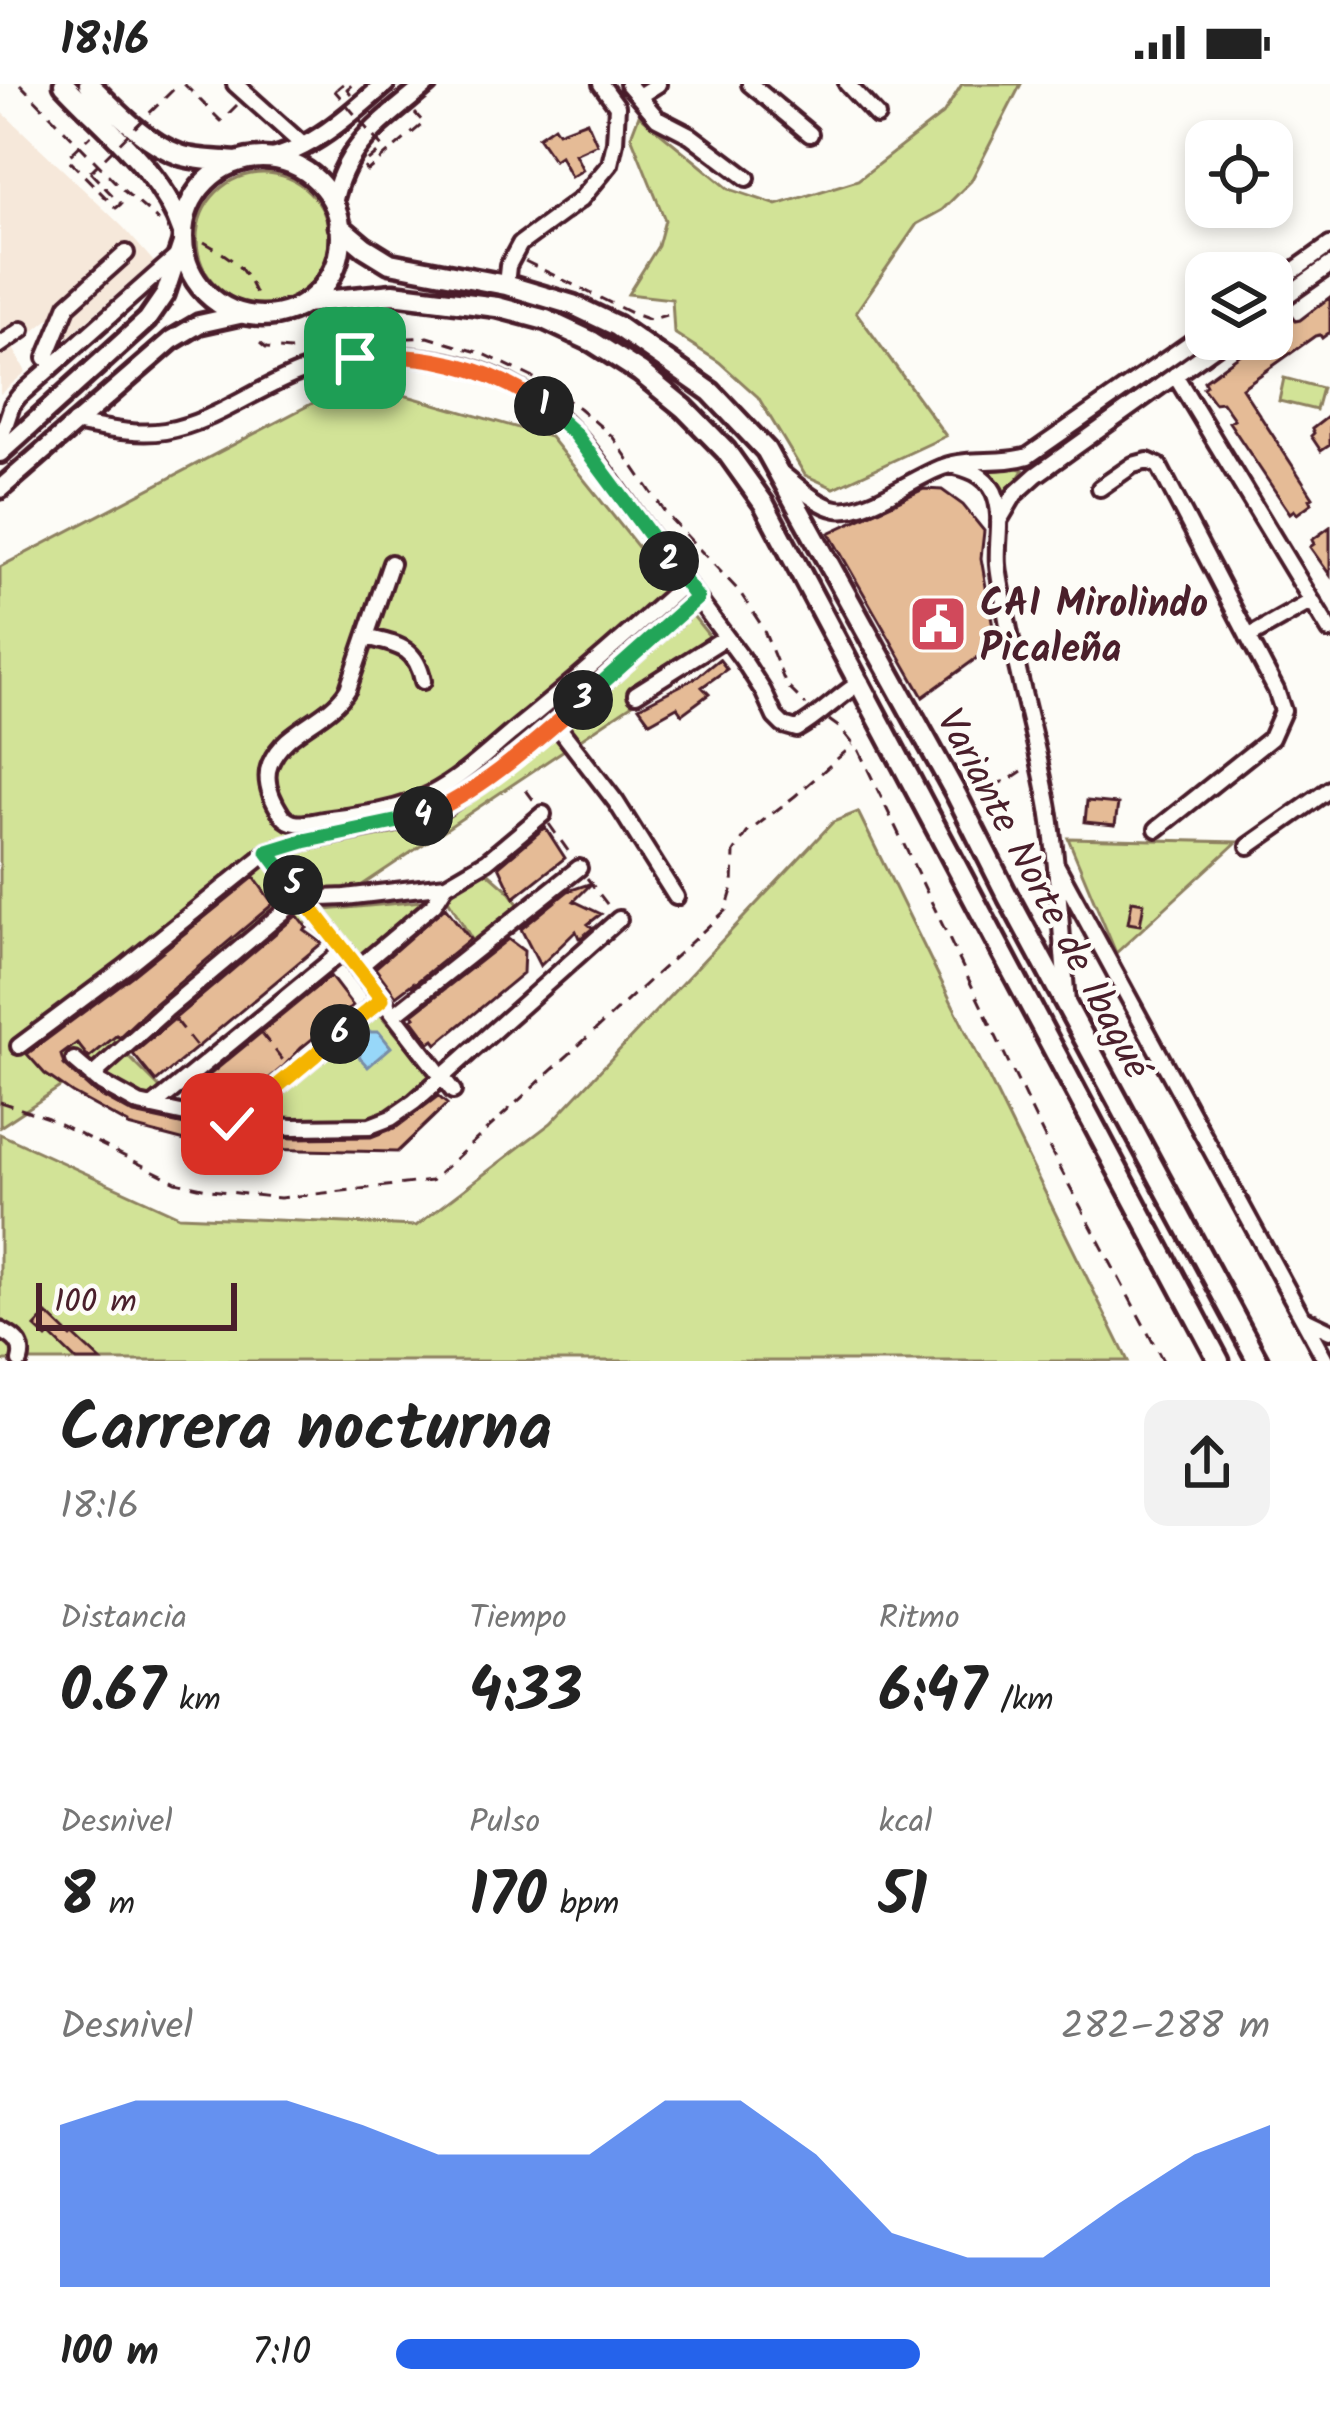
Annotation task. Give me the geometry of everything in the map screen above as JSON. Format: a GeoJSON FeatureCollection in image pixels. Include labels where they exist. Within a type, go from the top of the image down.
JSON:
{"type":"FeatureCollection","features":[{"type":"Feature","properties":{"kind":"highway"},"geometry":{"type":"LineString","coordinates":[[64,84],[166,194],[189,269],[217,303],[252,308],[257,316],[282,313],[305,303],[323,286],[339,251],[339,226],[333,204],[314,178],[284,161],[268,158],[238,162],[185,157],[150,139],[89,84]]}},
{"type":"Feature","properties":{"kind":"highway"},"geometry":{"type":"LineString","coordinates":[[181,244],[195,195],[214,175],[238,162]]}},
{"type":"Feature","properties":{"kind":"highway","name":"Variante Norte de Ibagué"},"geometry":{"type":"LineString","coordinates":[[339,226],[391,262],[506,285],[573,305],[617,326],[711,392],[766,450],[956,794],[1258,1361]]}},
{"type":"Feature","properties":{"kind":"highway","name":"Variante Norte de Ibagué"},"geometry":{"type":"LineString","coordinates":[[305,303],[393,294],[497,307],[546,320],[593,341],[640,372],[726,451],[764,504],[861,682],[1219,1361]]}},
{"type":"Feature","properties":{"kind":"main road"},"geometry":{"type":"LineString","coordinates":[[268,158],[304,146],[385,84]]}},
{"type":"Feature","properties":{"kind":"main road"},"geometry":{"type":"LineString","coordinates":[[333,204],[353,150],[427,84]]}},
{"type":"Feature","properties":{"kind":"main road"},"geometry":{"type":"LineString","coordinates":[[0,454],[146,320],[172,279],[181,244]]}},
{"type":"Feature","properties":{"kind":"main road"},"geometry":{"type":"LineString","coordinates":[[0,489],[185,331],[252,308]]}},
{"type":"Feature","properties":{"kind":"street"},"geometry":{"type":"LineString","coordinates":[[235,84],[304,146]]}},
{"type":"Feature","properties":{"kind":"street"},"geometry":{"type":"LineString","coordinates":[[506,285],[508,266],[520,244],[581,199],[610,164],[616,106],[601,84]]}},
{"type":"Feature","properties":{"kind":"street"},"geometry":{"type":"LineString","coordinates":[[658,84],[633,90],[657,118],[690,135],[747,178]]}},
{"type":"Feature","properties":{"kind":"street"},"geometry":{"type":"LineString","coordinates":[[750,84],[810,134]]}},
{"type":"Feature","properties":{"kind":"street"},"geometry":{"type":"LineString","coordinates":[[847,84],[877,116]]}},
{"type":"Feature","properties":{"kind":"street"},"geometry":{"type":"LineString","coordinates":[[0,441],[12,405],[20,396],[181,244]]}},
{"type":"Feature","properties":{"kind":"street"},"geometry":{"type":"LineString","coordinates":[[1293,271],[1330,245]]}},
{"type":"Feature","properties":{"kind":"street"},"geometry":{"type":"LineString","coordinates":[[46,358],[68,305],[126,253]]}},
{"type":"Feature","properties":{"kind":"street"},"geometry":{"type":"LineString","coordinates":[[1293,291],[1330,265]]}},
{"type":"Feature","properties":{"kind":"street"},"geometry":{"type":"LineString","coordinates":[[0,345],[22,329]]}},
{"type":"Feature","properties":{"kind":"street"},"geometry":{"type":"LineString","coordinates":[[781,472],[823,504],[854,508],[949,465],[1028,456],[1161,353],[1185,342]]}},
{"type":"Feature","properties":{"kind":"street"},"geometry":{"type":"LineString","coordinates":[[74,423],[161,432],[200,422],[268,386],[329,363],[381,355],[473,369],[508,382],[574,433],[726,637],[783,725],[797,729],[861,682]]}},
{"type":"Feature","properties":{"kind":"street"},"geometry":{"type":"LineString","coordinates":[[999,521],[1015,494],[1036,475],[1196,360]]}},
{"type":"Feature","properties":{"kind":"street"},"geometry":{"type":"LineString","coordinates":[[1175,375],[1330,631]]}},
{"type":"Feature","properties":{"kind":"street"},"geometry":{"type":"LineString","coordinates":[[1028,456],[1036,475]]}},
{"type":"Feature","properties":{"kind":"street"},"geometry":{"type":"LineString","coordinates":[[1100,488],[1133,465],[1148,461],[1159,466],[1276,690],[1282,711],[1271,738],[1156,829]]}},
{"type":"Feature","properties":{"kind":"street"},"geometry":{"type":"LineString","coordinates":[[949,465],[970,470],[990,486],[998,505],[1004,606],[1050,814],[1067,1002]]}},
{"type":"Feature","properties":{"kind":"street"},"geometry":{"type":"LineString","coordinates":[[1278,545],[1293,537]]}},
{"type":"Feature","properties":{"kind":"street"},"geometry":{"type":"LineString","coordinates":[[391,563],[341,701],[293,734],[267,770],[269,789],[285,819],[295,824],[363,814],[435,792],[562,692],[685,583]]}},
{"type":"Feature","properties":{"kind":"street"},"geometry":{"type":"LineString","coordinates":[[19,1046],[268,852],[417,819],[446,807],[556,724],[697,598]]}},
{"type":"Feature","properties":{"kind":"street"},"geometry":{"type":"LineString","coordinates":[[1248,637],[1312,601]]}},
{"type":"Feature","properties":{"kind":"street"},"geometry":{"type":"LineString","coordinates":[[366,637],[411,652],[423,681]]}},
{"type":"Feature","properties":{"kind":"street"},"geometry":{"type":"LineString","coordinates":[[636,694],[726,637]]}},
{"type":"Feature","properties":{"kind":"street"},"geometry":{"type":"LineString","coordinates":[[556,724],[616,802],[676,897]]}},
{"type":"Feature","properties":{"kind":"street"},"geometry":{"type":"LineString","coordinates":[[1249,846],[1329,792]]}},
{"type":"Feature","properties":{"kind":"street"},"geometry":{"type":"LineString","coordinates":[[92,1076],[304,898],[446,885],[487,861],[543,814]]}},
{"type":"Feature","properties":{"kind":"street"},"geometry":{"type":"LineString","coordinates":[[268,852],[453,1091]]}},
{"type":"Feature","properties":{"kind":"street"},"geometry":{"type":"LineString","coordinates":[[1054,860],[1326,1361]]}},
{"type":"Feature","properties":{"kind":"street"},"geometry":{"type":"LineString","coordinates":[[394,1015],[579,868]]}},
{"type":"Feature","properties":{"kind":"street"},"geometry":{"type":"LineString","coordinates":[[358,968],[434,904],[446,885]]}},
{"type":"Feature","properties":{"kind":"street"},"geometry":{"type":"LineString","coordinates":[[74,1060],[120,1095],[152,1107],[232,1124],[370,1126],[402,1110],[442,1077],[619,919]]}},
{"type":"Feature","properties":{"kind":"street"},"geometry":{"type":"LineString","coordinates":[[152,1107],[344,950]]}},
{"type":"Feature","properties":{"kind":"street"},"geometry":{"type":"LineString","coordinates":[[232,1124],[382,999]]}},
{"type":"Feature","properties":{"kind":"street"},"geometry":{"type":"LineString","coordinates":[[1303,1318],[1330,1331]]}},
{"type":"Feature","properties":{"kind":"street"},"geometry":{"type":"LineString","coordinates":[[0,1330],[19,1343],[20,1361]]}},
{"type":"Feature","properties":{"kind":"path"},"geometry":{"type":"LineString","coordinates":[[20,84],[163,223]]}},
{"type":"Feature","properties":{"kind":"path"},"geometry":{"type":"LineString","coordinates":[[102,124],[67,158],[116,208],[121,204],[90,172],[182,84],[221,121],[247,95]]}},
{"type":"Feature","properties":{"kind":"path"},"geometry":{"type":"LineString","coordinates":[[344,84],[335,91],[383,148],[363,166],[367,171],[424,123],[406,102]]}},
{"type":"Feature","properties":{"kind":"path"},"geometry":{"type":"LineString","coordinates":[[204,242],[236,260],[252,283],[252,308]]}},
{"type":"Feature","properties":{"kind":"path"},"geometry":{"type":"LineString","coordinates":[[515,252],[528,264],[631,313],[650,320],[666,315]]}},
{"type":"Feature","properties":{"kind":"path"},"geometry":{"type":"LineString","coordinates":[[260,343],[290,350],[428,338],[484,353],[534,378],[612,436],[667,515],[739,590],[762,626],[786,685],[840,728],[859,752],[1052,1154],[1163,1361]]}},
{"type":"Feature","properties":{"kind":"path"},"geometry":{"type":"LineString","coordinates":[[956,794],[974,794],[1010,779],[1040,759]]}},
{"type":"Feature","properties":{"kind":"path"},"geometry":{"type":"LineString","coordinates":[[526,790],[619,919]]}},
{"type":"Feature","properties":{"kind":"path"},"geometry":{"type":"LineString","coordinates":[[166,1010],[207,1060]]}},
{"type":"Feature","properties":{"kind":"path"},"geometry":{"type":"LineString","coordinates":[[253,1023],[293,1072]]}},
{"type":"Feature","properties":{"kind":"shaded area"},"geometry":{"type":"Polygon","coordinates":[[[0,110],[154,262],[68,337],[50,318],[13,348],[26,372],[0,394],[0,110]]]}},
{"type":"Feature","properties":{"kind":"green space"},"geometry":{"type":"Polygon","coordinates":[[[962,84],[1021,84],[971,181],[942,210],[917,224],[856,312],[946,436],[834,488],[805,475],[758,397],[719,362],[674,333],[672,299],[628,294],[658,246],[665,220],[631,136],[639,115],[729,189],[777,205],[858,180],[943,114],[962,84]]]}},
{"type":"Feature","properties":{"kind":"green space"},"geometry":{"type":"Polygon","coordinates":[[[263,173],[288,178],[309,193],[324,214],[329,239],[324,264],[309,285],[288,300],[263,305],[238,300],[217,285],[202,264],[197,239],[202,214],[217,193],[238,178],[263,173]]]}},
{"type":"Feature","properties":{"kind":"green space"},"geometry":{"type":"Polygon","coordinates":[[[1284,378],[1322,388],[1316,410],[1279,401],[1284,378]]]}},
{"type":"Feature","properties":{"kind":"green space"},"geometry":{"type":"Polygon","coordinates":[[[355,381],[550,437],[718,647],[325,910],[433,900],[354,963],[315,917],[0,1127],[0,567],[355,381]]]}},
{"type":"Feature","properties":{"kind":"green space"},"geometry":{"type":"Polygon","coordinates":[[[1013,466],[1023,470],[1003,503],[980,469],[1013,466]]]}},
{"type":"Feature","properties":{"kind":"green space"},"geometry":{"type":"Polygon","coordinates":[[[858,812],[1128,1361],[0,1361],[0,1134],[179,1216],[416,1226],[551,1123],[833,822],[858,812]]]}},
{"type":"Feature","properties":{"kind":"green space"},"geometry":{"type":"Polygon","coordinates":[[[1068,838],[1237,842],[1116,953],[1068,838]]]}},
{"type":"Feature","properties":{"kind":"green space"},"geometry":{"type":"Polygon","coordinates":[[[484,869],[521,908],[474,943],[446,896],[484,869]]]}},
{"type":"Feature","properties":{"kind":"green space"},"geometry":{"type":"Polygon","coordinates":[[[378,1012],[434,1079],[362,1123],[260,1123],[257,1111],[378,1012]]]}},
{"type":"Feature","properties":{"kind":"green space"},"geometry":{"type":"Polygon","coordinates":[[[128,1056],[164,1092],[149,1101],[122,1093],[103,1075],[128,1056]]]}},
{"type":"Feature","properties":{"kind":"water"},"geometry":{"type":"Polygon","coordinates":[[[369,1032],[379,1032],[391,1047],[368,1067],[359,1057],[369,1032]]]}},
{"type":"Feature","properties":{"kind":"building"},"geometry":{"type":"Polygon","coordinates":[[[587,121],[597,144],[575,154],[583,170],[571,177],[560,156],[554,160],[538,137],[554,126],[558,132],[587,121]]]}},
{"type":"Feature","properties":{"kind":"building"},"geometry":{"type":"Polygon","coordinates":[[[1330,297],[1330,332],[1293,352],[1293,318],[1300,320],[1330,297]]]}},
{"type":"Feature","properties":{"kind":"building"},"geometry":{"type":"Polygon","coordinates":[[[1233,360],[1281,360],[1242,388],[1313,497],[1312,503],[1297,514],[1290,513],[1229,422],[1234,419],[1203,388],[1204,381],[1233,360]]]}},
{"type":"Feature","properties":{"kind":"building"},"geometry":{"type":"Polygon","coordinates":[[[1330,415],[1330,445],[1321,451],[1312,429],[1330,415]]]}},
{"type":"Feature","properties":{"kind":"building"},"geometry":{"type":"Polygon","coordinates":[[[924,489],[942,490],[963,505],[984,531],[981,558],[996,644],[923,697],[829,533],[924,489]]]}},
{"type":"Feature","properties":{"kind":"building"},"geometry":{"type":"Polygon","coordinates":[[[1330,527],[1330,575],[1310,547],[1330,527]]]}},
{"type":"Feature","properties":{"kind":"building"},"geometry":{"type":"Polygon","coordinates":[[[719,659],[727,669],[702,687],[709,694],[682,714],[677,707],[650,722],[639,707],[697,677],[719,659]]]}},
{"type":"Feature","properties":{"kind":"building"},"geometry":{"type":"Polygon","coordinates":[[[1087,801],[1118,804],[1115,825],[1085,822],[1087,801]]]}},
{"type":"Feature","properties":{"kind":"building"},"geometry":{"type":"Polygon","coordinates":[[[545,827],[565,858],[514,898],[499,866],[545,827]]]}},
{"type":"Feature","properties":{"kind":"building"},"geometry":{"type":"Polygon","coordinates":[[[254,877],[273,904],[119,1037],[89,1058],[77,1043],[61,1055],[64,1065],[94,1092],[134,1114],[231,1135],[371,1137],[397,1127],[438,1096],[447,1104],[397,1152],[212,1148],[128,1126],[45,1074],[27,1054],[254,877]]]}},
{"type":"Feature","properties":{"kind":"building"},"geometry":{"type":"Polygon","coordinates":[[[592,883],[574,901],[601,914],[588,924],[593,928],[581,938],[576,931],[540,966],[521,929],[568,891],[592,883]]]}},
{"type":"Feature","properties":{"kind":"building"},"geometry":{"type":"Polygon","coordinates":[[[1132,901],[1144,903],[1140,925],[1128,923],[1132,901]]]}},
{"type":"Feature","properties":{"kind":"building"},"geometry":{"type":"Polygon","coordinates":[[[445,907],[470,939],[396,996],[375,968],[445,907]]]}},
{"type":"Feature","properties":{"kind":"building"},"geometry":{"type":"Polygon","coordinates":[[[297,915],[304,930],[322,943],[156,1082],[133,1054],[297,915]]]}},
{"type":"Feature","properties":{"kind":"building"},"geometry":{"type":"Polygon","coordinates":[[[508,939],[524,951],[523,973],[437,1044],[430,1043],[413,1014],[508,939]]]}},
{"type":"Feature","properties":{"kind":"building"},"geometry":{"type":"Polygon","coordinates":[[[330,976],[353,1006],[283,1067],[229,1112],[212,1093],[199,1105],[187,1098],[185,1095],[330,976]]]}},
{"type":"Feature","properties":{"kind":"building"},"geometry":{"type":"Polygon","coordinates":[[[47,1314],[101,1361],[77,1361],[50,1335],[47,1338],[35,1327],[47,1314]]]}},
{"type":"Feature","properties":{"kind":"place","name":"CAI Mirolindo Picaleña"},"geometry":{"type":"Point","coordinates":[938,624]}},
{"type":"Feature","properties":{"kind":"route"},"geometry":{"type":"LineString","coordinates":[[232,1124],[382,999],[268,852],[417,819],[446,807],[556,724],[697,598],[574,433],[533,398],[492,375],[445,362],[381,355],[355,358]]}}]}
